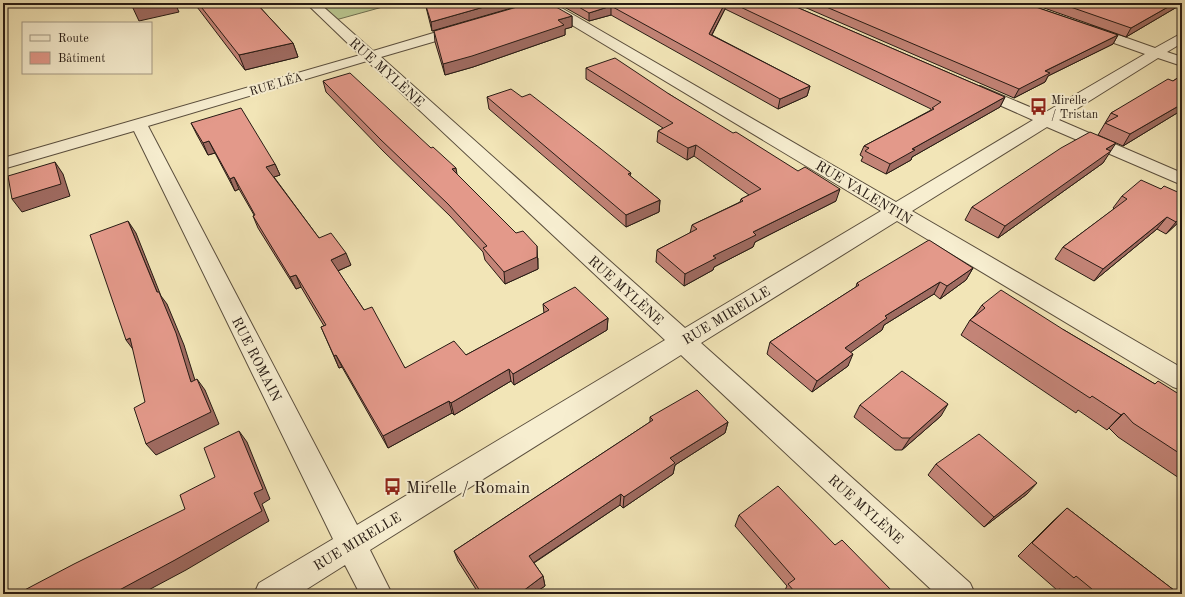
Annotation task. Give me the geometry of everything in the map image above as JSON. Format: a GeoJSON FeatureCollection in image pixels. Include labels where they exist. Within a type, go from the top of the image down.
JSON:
{"type":"FeatureCollection","features":[{"type":"Feature","properties":{"kind":"street","name":"RUE MYLÈNE"},"geometry":{"type":"LineString","coordinates":[[312,3],[959,594]]}},
{"type":"Feature","properties":{"kind":"street","name":"RUE VALENTIN"},"geometry":{"type":"LineString","coordinates":[[542,5],[897,211],[1182,380]]}},
{"type":"Feature","properties":{"kind":"street","name":"RUE LÉA"},"geometry":{"type":"LineString","coordinates":[[3,164],[477,24]]}},
{"type":"Feature","properties":{"kind":"street"},"geometry":{"type":"LineString","coordinates":[[1073,24],[1182,62]]}},
{"type":"Feature","properties":{"kind":"street","name":"RUE MIRELLE"},"geometry":{"type":"LineString","coordinates":[[270,594],[1182,37]]}},
{"type":"Feature","properties":{"kind":"street"},"geometry":{"type":"LineString","coordinates":[[959,82],[1182,180]]}},
{"type":"Feature","properties":{"kind":"street","name":"RUE ROMAIN"},"geometry":{"type":"LineString","coordinates":[[139,124],[376,594]]}},
{"type":"Feature","properties":{"kind":"green space"},"geometry":{"type":"Polygon","coordinates":[[[312,3],[397,3],[332,21],[312,3]]]}},
{"type":"Feature","properties":{"kind":"building"},"geometry":{"type":"Polygon","coordinates":[[[130,3],[147,3],[132,6],[130,3]]]}},
{"type":"Feature","properties":{"kind":"building"},"geometry":{"type":"Polygon","coordinates":[[[198,3],[256,3],[293,43],[239,55],[198,3]]]}},
{"type":"Feature","properties":{"kind":"building"},"geometry":{"type":"Polygon","coordinates":[[[425,3],[498,3],[431,22],[425,3]]]}},
{"type":"Feature","properties":{"kind":"building"},"geometry":{"type":"Polygon","coordinates":[[[531,3],[549,3],[572,16],[558,20],[564,25],[472,56],[443,64],[434,31],[531,3]]]}},
{"type":"Feature","properties":{"kind":"building"},"geometry":{"type":"Polygon","coordinates":[[[572,3],[725,3],[709,34],[810,86],[780,99],[611,6],[589,13],[572,3]]]}},
{"type":"Feature","properties":{"kind":"building"},"geometry":{"type":"Polygon","coordinates":[[[732,3],[787,3],[1005,97],[912,149],[915,150],[890,164],[865,151],[869,148],[864,146],[934,109],[932,108],[941,102],[732,3]]]}},
{"type":"Feature","properties":{"kind":"building"},"geometry":{"type":"Polygon","coordinates":[[[817,3],[1024,3],[1118,35],[1045,71],[1050,73],[1019,89],[817,3]]]}},
{"type":"Feature","properties":{"kind":"building"},"geometry":{"type":"Polygon","coordinates":[[[1059,3],[1175,3],[1131,28],[1059,3]]]}},
{"type":"Feature","properties":{"kind":"building"},"geometry":{"type":"Polygon","coordinates":[[[615,58],[669,94],[733,133],[736,132],[798,171],[805,167],[840,189],[753,232],[756,235],[713,256],[716,258],[685,274],[657,250],[697,229],[692,225],[743,201],[741,199],[761,189],[696,145],[688,148],[658,131],[673,123],[586,68],[615,58]]]}},
{"type":"Feature","properties":{"kind":"building"},"geometry":{"type":"Polygon","coordinates":[[[350,73],[431,148],[433,147],[456,168],[452,169],[516,233],[523,231],[537,246],[537,257],[504,272],[483,248],[487,246],[448,204],[380,139],[323,81],[350,73]]]}},
{"type":"Feature","properties":{"kind":"building"},"geometry":{"type":"Polygon","coordinates":[[[1182,75],[1182,104],[1130,134],[1105,123],[1118,116],[1111,113],[1168,79],[1173,81],[1182,75]]]}},
{"type":"Feature","properties":{"kind":"building"},"geometry":{"type":"Polygon","coordinates":[[[511,89],[522,97],[530,94],[631,173],[628,174],[660,200],[626,215],[487,97],[511,89]]]}},
{"type":"Feature","properties":{"kind":"building"},"geometry":{"type":"Polygon","coordinates":[[[241,108],[275,164],[266,167],[319,238],[331,233],[346,253],[331,260],[364,310],[372,307],[405,368],[454,341],[466,355],[549,310],[543,304],[575,287],[608,318],[513,374],[509,369],[451,403],[449,401],[383,436],[336,355],[334,356],[321,327],[326,325],[296,275],[290,277],[253,216],[255,215],[234,177],[230,179],[209,141],[203,143],[191,123],[241,108]]]}},
{"type":"Feature","properties":{"kind":"building"},"geometry":{"type":"Polygon","coordinates":[[[1090,132],[1116,143],[1106,149],[1111,151],[1005,226],[972,207],[1061,148],[1090,132]]]}},
{"type":"Feature","properties":{"kind":"building"},"geometry":{"type":"Polygon","coordinates":[[[55,162],[61,184],[12,199],[8,176],[55,162]]]}},
{"type":"Feature","properties":{"kind":"building"},"geometry":{"type":"Polygon","coordinates":[[[1141,180],[1161,189],[1164,186],[1182,194],[1182,216],[1176,222],[1167,217],[1103,269],[1063,247],[1127,199],[1122,196],[1141,180]]]}},
{"type":"Feature","properties":{"kind":"building"},"geometry":{"type":"Polygon","coordinates":[[[128,221],[157,292],[159,292],[176,333],[191,382],[197,379],[211,412],[146,444],[134,408],[145,402],[130,338],[126,340],[90,235],[128,221]]]}},
{"type":"Feature","properties":{"kind":"building"},"geometry":{"type":"Polygon","coordinates":[[[929,240],[973,268],[947,286],[940,282],[885,316],[887,318],[845,348],[853,354],[817,381],[770,342],[859,285],[857,283],[929,240]]]}},
{"type":"Feature","properties":{"kind":"building"},"geometry":{"type":"Polygon","coordinates":[[[1001,290],[1064,330],[1155,384],[1158,381],[1182,396],[1182,455],[1133,423],[1124,413],[1121,415],[1092,396],[1090,398],[970,320],[985,308],[982,305],[1001,290]]]}},
{"type":"Feature","properties":{"kind":"building"},"geometry":{"type":"Polygon","coordinates":[[[902,371],[948,404],[910,438],[902,438],[860,405],[902,371]]]}},
{"type":"Feature","properties":{"kind":"building"},"geometry":{"type":"Polygon","coordinates":[[[697,390],[728,422],[670,458],[675,463],[624,497],[621,494],[529,556],[543,576],[519,594],[482,594],[454,551],[653,420],[650,417],[697,390]]]}},
{"type":"Feature","properties":{"kind":"building"},"geometry":{"type":"Polygon","coordinates":[[[239,431],[263,489],[254,493],[262,511],[112,594],[17,594],[185,509],[180,495],[215,477],[204,448],[239,431]]]}},
{"type":"Feature","properties":{"kind":"building"},"geometry":{"type":"Polygon","coordinates":[[[979,434],[1037,483],[994,517],[936,464],[979,434]]]}},
{"type":"Feature","properties":{"kind":"building"},"geometry":{"type":"Polygon","coordinates":[[[778,486],[835,545],[842,540],[895,594],[790,594],[794,591],[788,584],[795,579],[739,515],[778,486]]]}},
{"type":"Feature","properties":{"kind":"building"},"geometry":{"type":"Polygon","coordinates":[[[1067,508],[1179,594],[1098,594],[1076,576],[1074,578],[1032,543],[1067,508]]]}},
{"type":"Feature","properties":{"kind":"place","name":"Mirelle / Tristan"},"geometry":{"type":"Point","coordinates":[1038,107]}},
{"type":"Feature","properties":{"kind":"place","name":"Mirelle / Romain"},"geometry":{"type":"Point","coordinates":[393,487]}}]}
